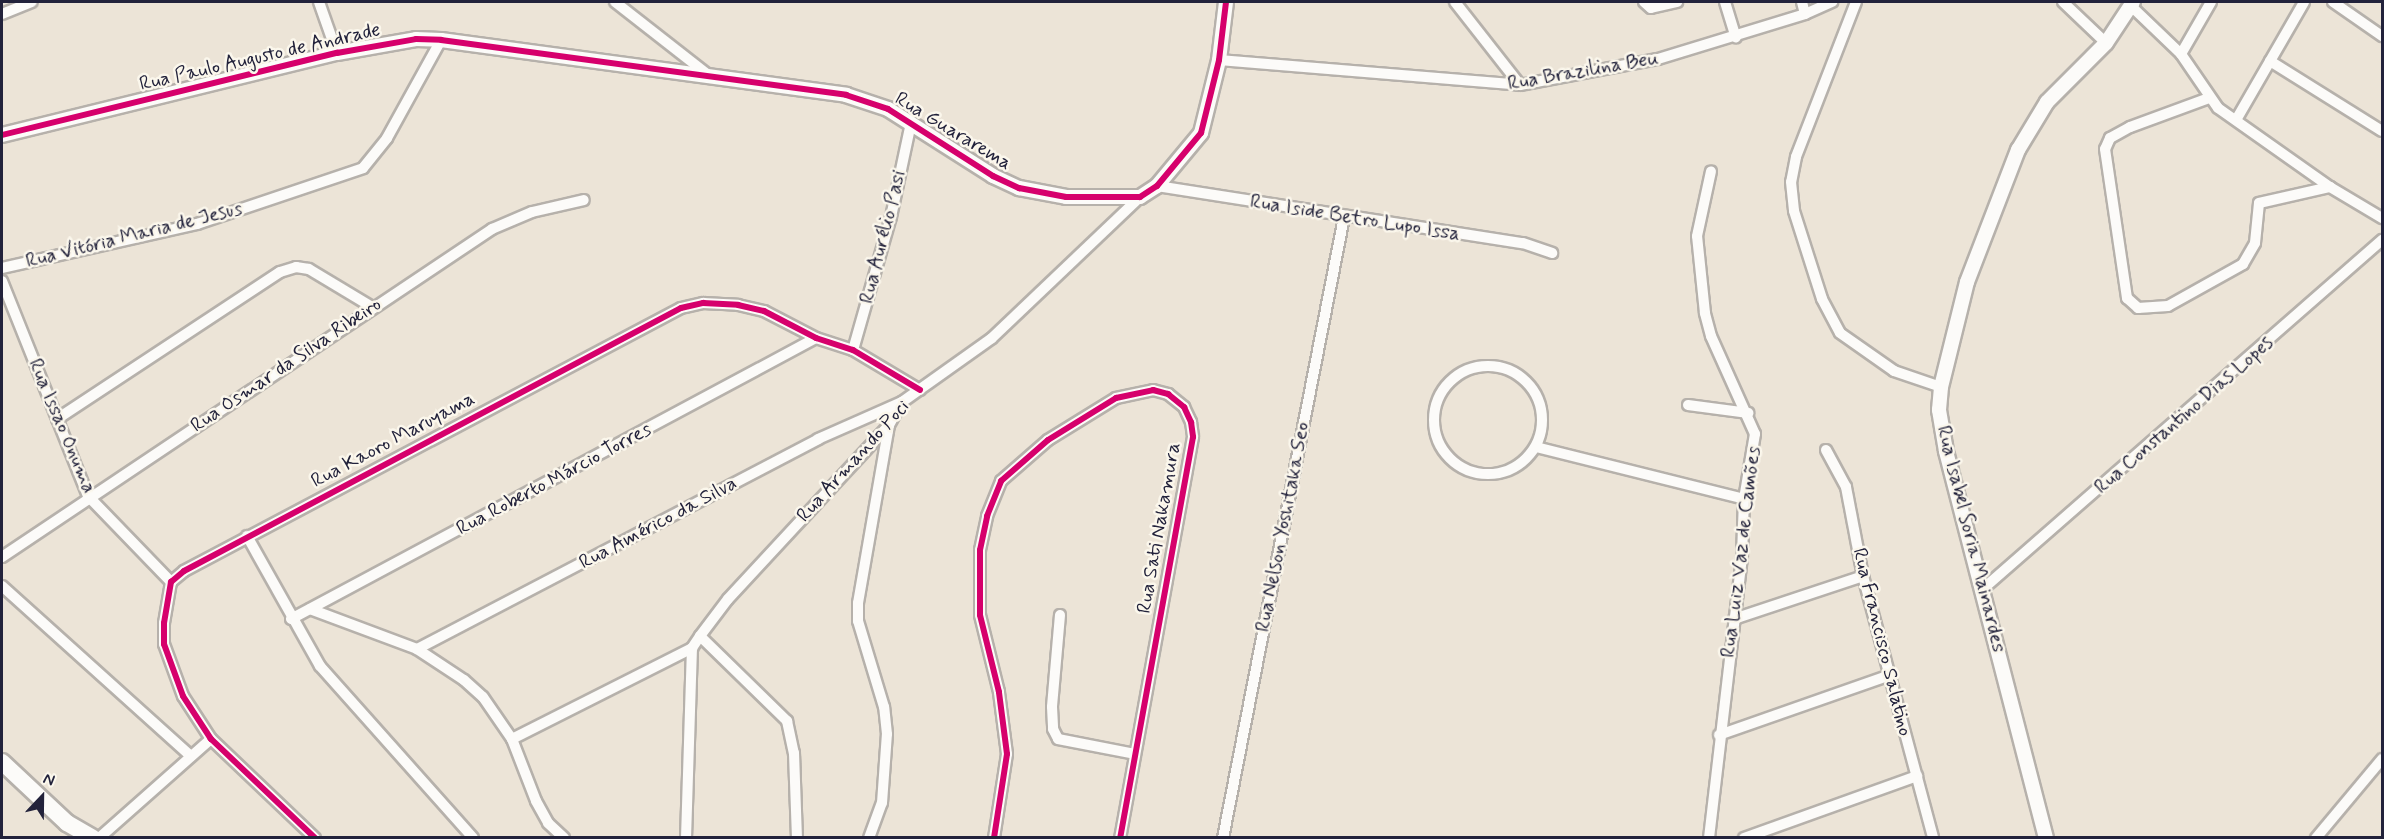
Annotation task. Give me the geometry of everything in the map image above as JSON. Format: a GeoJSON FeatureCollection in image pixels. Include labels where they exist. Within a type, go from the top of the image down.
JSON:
{"type":"FeatureCollection","features":[{"type":"Feature","properties":{"kind":"main road"},"geometry":{"type":"LineString","coordinates":[[2,762],[68,823],[93,837]]}},
{"type":"Feature","properties":{"kind":"main road"},"geometry":{"type":"LineString","coordinates":[[68,823],[77,837]]}},
{"type":"Feature","properties":{"kind":"street"},"geometry":{"type":"LineString","coordinates":[[2,14],[32,2]]}},
{"type":"Feature","properties":{"kind":"street"},"geometry":{"type":"LineString","coordinates":[[319,2],[337,53]]}},
{"type":"Feature","properties":{"kind":"street"},"geometry":{"type":"LineString","coordinates":[[615,2],[707,74]]}},
{"type":"Feature","properties":{"kind":"street"},"geometry":{"type":"LineString","coordinates":[[1140,197],[1157,186],[1202,133],[1219,60],[1226,2]]}},
{"type":"Feature","properties":{"kind":"street"},"geometry":{"type":"LineString","coordinates":[[1455,2],[1520,85]]}},
{"type":"Feature","properties":{"kind":"street"},"geometry":{"type":"LineString","coordinates":[[1644,2],[1651,8],[1677,2]]}},
{"type":"Feature","properties":{"kind":"street"},"geometry":{"type":"LineString","coordinates":[[1725,2],[1736,37]]}},
{"type":"Feature","properties":{"kind":"street"},"geometry":{"type":"LineString","coordinates":[[1802,2],[1805,14]]}},
{"type":"Feature","properties":{"kind":"street","name":"Rua Brazilina Beu"},"geometry":{"type":"LineString","coordinates":[[1219,60],[1520,85],[1658,59],[1736,37],[1805,14],[1832,2]]}},
{"type":"Feature","properties":{"kind":"street"},"geometry":{"type":"LineString","coordinates":[[1856,2],[1796,157],[1791,182],[1794,211],[1822,299],[1840,333],[1894,371],[1941,387]]}},
{"type":"Feature","properties":{"kind":"street"},"geometry":{"type":"LineString","coordinates":[[2063,2],[2106,43]]}},
{"type":"Feature","properties":{"kind":"street"},"geometry":{"type":"LineString","coordinates":[[2181,54],[2211,2]]}},
{"type":"Feature","properties":{"kind":"street"},"geometry":{"type":"LineString","coordinates":[[2236,120],[2304,2]]}},
{"type":"Feature","properties":{"kind":"street"},"geometry":{"type":"LineString","coordinates":[[2333,2],[2382,36]]}},
{"type":"Feature","properties":{"kind":"street"},"geometry":{"type":"LineString","coordinates":[[2132,4],[2181,54],[2209,98],[2330,187],[2382,218]]}},
{"type":"Feature","properties":{"kind":"street","name":"Rua Isabel Soria Mainardes"},"geometry":{"type":"LineString","coordinates":[[2046,837],[1984,588],[1946,451],[1939,410],[1941,387],[1967,282],[2018,150],[2047,102],[2106,43],[2132,4]]}},
{"type":"Feature","properties":{"kind":"street","name":"Rua Paulo Augusto de Andrade"},"geometry":{"type":"LineString","coordinates":[[2,135],[337,53],[416,39],[441,40],[707,74]]}},
{"type":"Feature","properties":{"kind":"street","name":"Rua Vitória Maria de Jesus"},"geometry":{"type":"LineString","coordinates":[[2,268],[197,224],[363,168],[387,138],[441,40]]}},
{"type":"Feature","properties":{"kind":"street"},"geometry":{"type":"LineString","coordinates":[[2271,61],[2382,131]]}},
{"type":"Feature","properties":{"kind":"street","name":"Rua Guararema"},"geometry":{"type":"LineString","coordinates":[[707,74],[846,95],[888,109],[993,176],[1019,188],[1066,197],[1140,197]]}},
{"type":"Feature","properties":{"kind":"street"},"geometry":{"type":"LineString","coordinates":[[2209,98],[2130,127],[2110,138],[2105,148],[2127,298],[2138,308],[2168,306],[2243,264],[2255,243],[2259,203],[2330,187]]}},
{"type":"Feature","properties":{"kind":"street","name":"Rua Aurélio Pasi"},"geometry":{"type":"LineString","coordinates":[[853,350],[891,217],[911,123]]}},
{"type":"Feature","properties":{"kind":"street","name":"Rua Luiz Vaz de Camões"},"geometry":{"type":"LineString","coordinates":[[1709,837],[1719,735],[1742,556],[1744,499],[1755,434],[1748,413],[1711,336],[1705,313],[1697,236],[1711,171]]}},
{"type":"Feature","properties":{"kind":"street","name":"Rua Iside Betro Lupo Issa"},"geometry":{"type":"LineString","coordinates":[[1157,186],[1344,217],[1523,243],[1552,253]]}},
{"type":"Feature","properties":{"kind":"street","name":"Rua Armando Poci"},"geometry":{"type":"LineString","coordinates":[[512,739],[692,648],[728,599],[889,425],[902,402],[992,338],[1140,197]]}},
{"type":"Feature","properties":{"kind":"street","name":"Rua Osmar da Silva Ribeiro"},"geometry":{"type":"LineString","coordinates":[[2,557],[88,496],[492,229],[532,212],[584,200]]}},
{"type":"Feature","properties":{"kind":"street","name":"Rua Nelson Yoshitaka Seo"},"geometry":{"type":"LineString","coordinates":[[1223,837],[1344,217]]}},
{"type":"Feature","properties":{"kind":"street","name":"Rua Constantino Dias Lopes"},"geometry":{"type":"LineString","coordinates":[[1984,588],[2382,240]]}},
{"type":"Feature","properties":{"kind":"street"},"geometry":{"type":"LineString","coordinates":[[57,419],[280,272],[296,267],[309,269],[372,307]]}},
{"type":"Feature","properties":{"kind":"street","name":"Rua Issao Onuma"},"geometry":{"type":"LineString","coordinates":[[2,282],[88,496],[171,582]]}},
{"type":"Feature","properties":{"kind":"street","name":"Rua Kaoro Maruyama"},"geometry":{"type":"LineString","coordinates":[[171,582],[247,536],[681,308],[703,303],[738,304],[764,311],[816,338],[853,350],[920,390]]}},
{"type":"Feature","properties":{"kind":"street","name":"Rua Roberto Márcio Torres"},"geometry":{"type":"LineString","coordinates":[[291,619],[816,338]]}},
{"type":"Feature","properties":{"kind":"street"},"geometry":{"type":"LineString","coordinates":[[1494,366],[1511,371],[1526,381],[1540,404],[1542,431],[1536,447],[1509,471],[1474,473],[1451,459],[1436,437],[1437,402],[1446,386],[1467,371],[1494,366]]}},
{"type":"Feature","properties":{"kind":"street","name":"Rua Sati Nakamura"},"geometry":{"type":"LineString","coordinates":[[993,837],[1007,754],[999,692],[980,615],[980,550],[987,516],[1002,481],[1040,446],[1116,398],[1154,390],[1168,394],[1184,407],[1191,422],[1193,437],[1120,837]]}},
{"type":"Feature","properties":{"kind":"street","name":"Rua Américo da Silva"},"geometry":{"type":"LineString","coordinates":[[417,649],[818,439],[902,402]]}},
{"type":"Feature","properties":{"kind":"street"},"geometry":{"type":"LineString","coordinates":[[1688,405],[1748,413]]}},
{"type":"Feature","properties":{"kind":"street"},"geometry":{"type":"LineString","coordinates":[[869,837],[882,803],[887,734],[884,707],[858,621],[858,603],[889,425]]}},
{"type":"Feature","properties":{"kind":"street"},"geometry":{"type":"LineString","coordinates":[[1536,447],[1744,499]]}},
{"type":"Feature","properties":{"kind":"street","name":"Rua Francisco Salatino"},"geometry":{"type":"LineString","coordinates":[[1826,450],[1846,487],[1863,576],[1933,837]]}},
{"type":"Feature","properties":{"kind":"street"},"geometry":{"type":"LineString","coordinates":[[247,536],[291,619],[320,666],[473,837]]}},
{"type":"Feature","properties":{"kind":"street"},"geometry":{"type":"LineString","coordinates":[[1734,619],[1863,576]]}},
{"type":"Feature","properties":{"kind":"street"},"geometry":{"type":"LineString","coordinates":[[171,582],[164,644],[183,696],[211,739],[315,837]]}},
{"type":"Feature","properties":{"kind":"street"},"geometry":{"type":"LineString","coordinates":[[2,586],[190,756]]}},
{"type":"Feature","properties":{"kind":"street"},"geometry":{"type":"LineString","coordinates":[[310,609],[417,649],[444,663],[477,692],[512,739],[536,801],[548,823],[564,837]]}},
{"type":"Feature","properties":{"kind":"street"},"geometry":{"type":"LineString","coordinates":[[1060,615],[1053,729],[1058,739],[1068,744],[1135,754]]}},
{"type":"Feature","properties":{"kind":"street"},"geometry":{"type":"LineString","coordinates":[[700,636],[787,721],[794,753],[797,837]]}},
{"type":"Feature","properties":{"kind":"street"},"geometry":{"type":"LineString","coordinates":[[686,837],[692,648]]}},
{"type":"Feature","properties":{"kind":"street"},"geometry":{"type":"LineString","coordinates":[[1719,735],[1890,675]]}},
{"type":"Feature","properties":{"kind":"street"},"geometry":{"type":"LineString","coordinates":[[99,837],[211,739]]}},
{"type":"Feature","properties":{"kind":"street"},"geometry":{"type":"LineString","coordinates":[[2316,837],[2382,759]]}},
{"type":"Feature","properties":{"kind":"street"},"geometry":{"type":"LineString","coordinates":[[1744,837],[1917,776]]}},
{"type":"Feature","properties":{"kind":"cycle path"},"geometry":{"type":"LineString","coordinates":[[2,135],[337,53],[416,39],[441,40],[846,95],[888,109],[993,176],[1019,188],[1066,197],[1140,197],[1157,186],[1201,133],[1219,60],[1226,2]]}},
{"type":"Feature","properties":{"kind":"cycle path"},"geometry":{"type":"LineString","coordinates":[[315,838],[211,739],[183,696],[164,644],[164,623],[171,582],[184,571],[681,308],[703,303],[738,305],[764,311],[816,338],[853,350],[920,390]]}},
{"type":"Feature","properties":{"kind":"cycle path"},"geometry":{"type":"LineString","coordinates":[[994,838],[1007,754],[999,692],[980,615],[980,550],[987,516],[1001,481],[1048,440],[1116,398],[1153,390],[1168,394],[1184,407],[1191,422],[1193,437],[1120,838]]}}]}
